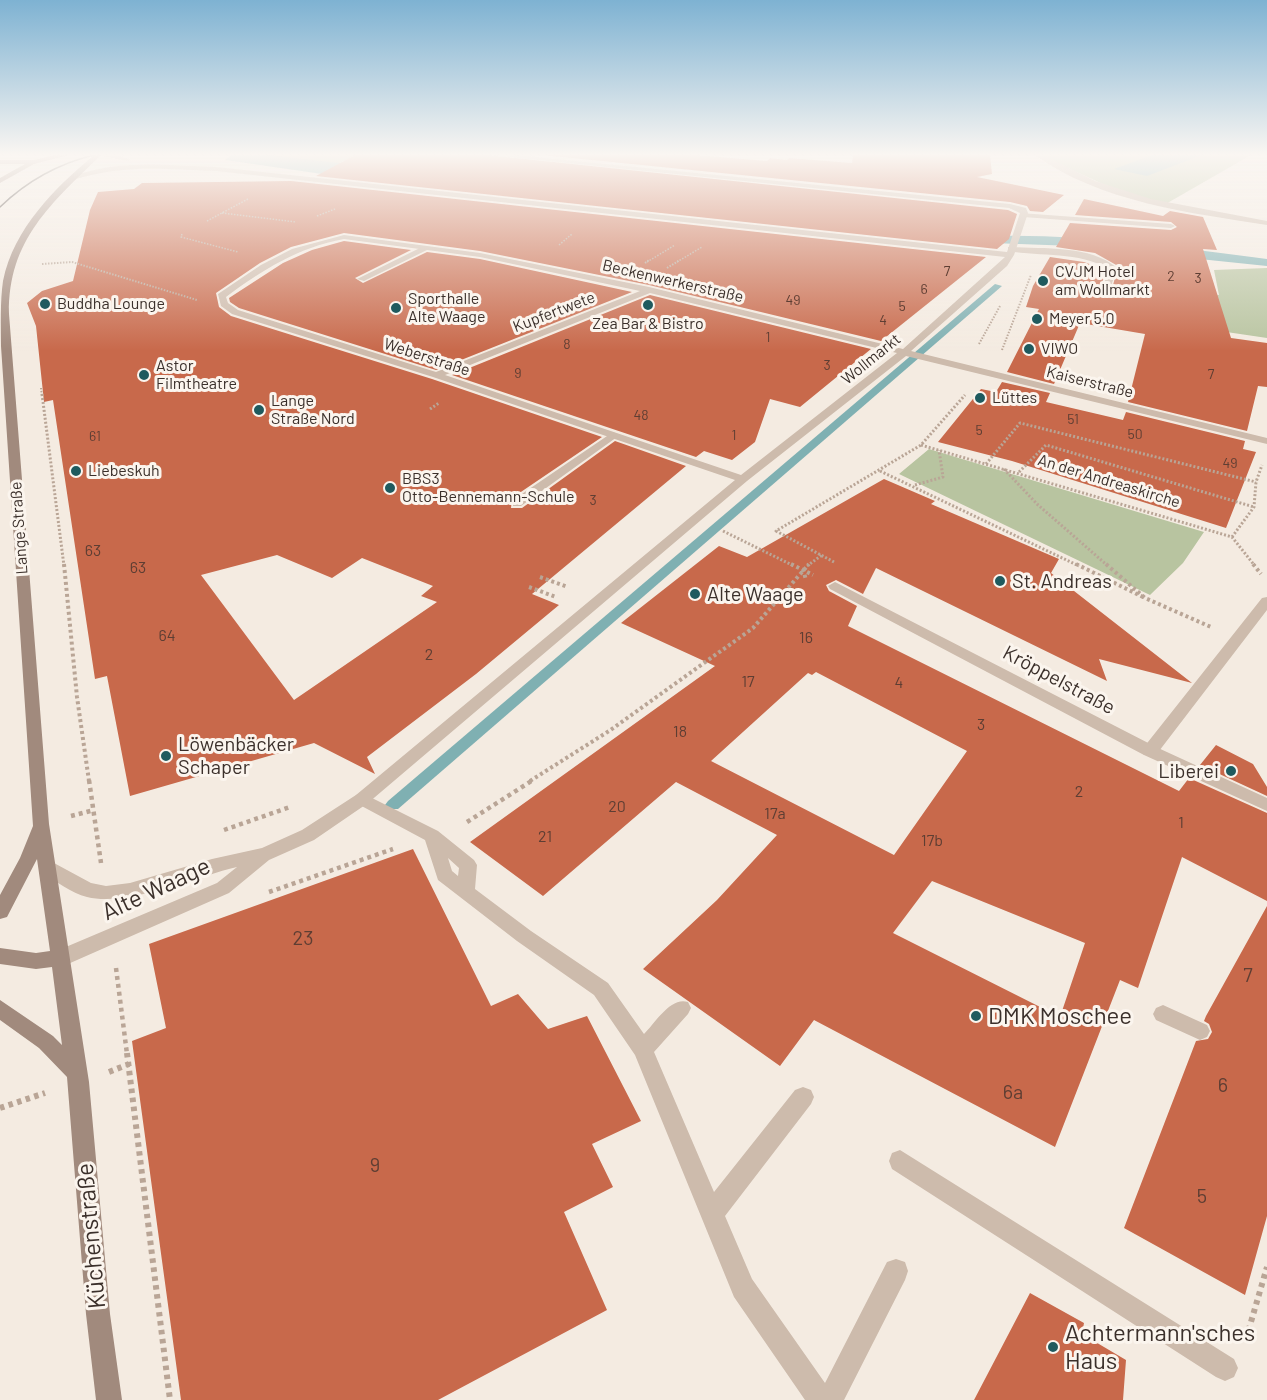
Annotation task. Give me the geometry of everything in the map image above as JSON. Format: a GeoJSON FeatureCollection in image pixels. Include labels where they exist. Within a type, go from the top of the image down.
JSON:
{"type":"FeatureCollection","features":[{"type":"Feature","properties":{"kind":"main road","name":"Lange Straße"},"geometry":{"type":"LineString","coordinates":[[35,220],[24,237],[9,273],[5,299],[6,346],[41,824],[61,958]]}},
{"type":"Feature","properties":{"kind":"main road","name":"Lange Straße"},"geometry":{"type":"LineString","coordinates":[[0,912],[29,858],[41,824]]}},
{"type":"Feature","properties":{"kind":"main road"},"geometry":{"type":"LineString","coordinates":[[0,956],[36,961],[61,958]]}},
{"type":"Feature","properties":{"kind":"main road","name":"Küchenstraße"},"geometry":{"type":"LineString","coordinates":[[61,958],[76,1072],[98,1314],[109,1400]]}},
{"type":"Feature","properties":{"kind":"main road"},"geometry":{"type":"LineString","coordinates":[[0,1009],[46,1042],[76,1072]]}},
{"type":"Feature","properties":{"kind":"street"},"geometry":{"type":"LineString","coordinates":[[683,220],[1010,253],[1082,257],[1107,263],[1113,268],[1105,292]]}},
{"type":"Feature","properties":{"kind":"street"},"geometry":{"type":"LineString","coordinates":[[1010,253],[1020,220]]}},
{"type":"Feature","properties":{"kind":"street"},"geometry":{"type":"LineString","coordinates":[[1111,220],[1171,226]]}},
{"type":"Feature","properties":{"kind":"street","name":"Beckenwerkerstraße"},"geometry":{"type":"LineString","coordinates":[[326,239],[344,237],[515,262],[649,290],[905,352]]}},
{"type":"Feature","properties":{"kind":"street","name":"Weberstraße"},"geometry":{"type":"LineString","coordinates":[[326,239],[302,248],[242,280],[221,296],[224,304],[235,312],[436,375],[743,479]]}},
{"type":"Feature","properties":{"kind":"street"},"geometry":{"type":"LineString","coordinates":[[361,279],[427,248]]}},
{"type":"Feature","properties":{"kind":"street","name":"Wollmarkt"},"geometry":{"type":"LineString","coordinates":[[743,479],[905,352],[1010,253]]}},
{"type":"Feature","properties":{"kind":"street","name":"Kupfertwete"},"geometry":{"type":"LineString","coordinates":[[436,375],[649,290]]}},
{"type":"Feature","properties":{"kind":"street","name":"Kaiserstraße"},"geometry":{"type":"LineString","coordinates":[[905,352],[1267,441]]}},
{"type":"Feature","properties":{"kind":"street"},"geometry":{"type":"LineString","coordinates":[[517,503],[613,435]]}},
{"type":"Feature","properties":{"kind":"street","name":"Alte Waage"},"geometry":{"type":"LineString","coordinates":[[48,868],[87,890],[114,893],[266,854],[308,835],[362,799],[743,479]]}},
{"type":"Feature","properties":{"kind":"street","name":"Kröppelstraße"},"geometry":{"type":"LineString","coordinates":[[835,586],[1150,751],[1267,805]]}},
{"type":"Feature","properties":{"kind":"street"},"geometry":{"type":"LineString","coordinates":[[1150,751],[1267,602]]}},
{"type":"Feature","properties":{"kind":"street"},"geometry":{"type":"LineString","coordinates":[[362,799],[432,836],[444,875],[524,936],[601,989],[643,1050],[742,1288],[821,1400]]}},
{"type":"Feature","properties":{"kind":"street","name":"Alte Waage"},"geometry":{"type":"LineString","coordinates":[[61,958],[223,888],[266,854]]}},
{"type":"Feature","properties":{"kind":"street"},"geometry":{"type":"LineString","coordinates":[[643,1050],[681,1008]]}},
{"type":"Feature","properties":{"kind":"street"},"geometry":{"type":"LineString","coordinates":[[1163,1014],[1200,1031]]}},
{"type":"Feature","properties":{"kind":"street"},"geometry":{"type":"LineString","coordinates":[[712,1214],[803,1098]]}},
{"type":"Feature","properties":{"kind":"street"},"geometry":{"type":"LineString","coordinates":[[900,1161],[1226,1368]]}},
{"type":"Feature","properties":{"kind":"street"},"geometry":{"type":"LineString","coordinates":[[830,1400],[896,1271]]}},
{"type":"Feature","properties":{"kind":"path"},"geometry":{"type":"LineString","coordinates":[[661,272],[712,241],[726,225]]}},
{"type":"Feature","properties":{"kind":"path"},"geometry":{"type":"LineString","coordinates":[[556,239],[564,240]]}},
{"type":"Feature","properties":{"kind":"path"},"geometry":{"type":"LineString","coordinates":[[641,265],[683,239]]}},
{"type":"Feature","properties":{"kind":"path"},"geometry":{"type":"LineString","coordinates":[[467,822],[609,731],[753,628],[802,570],[822,555],[776,531],[921,446],[1001,353],[1037,258],[1010,253],[1010,287],[966,366]]}},
{"type":"Feature","properties":{"kind":"path"},"geometry":{"type":"LineString","coordinates":[[37,265],[72,262],[206,303]]}},
{"type":"Feature","properties":{"kind":"path"},"geometry":{"type":"LineString","coordinates":[[41,388],[57,501],[77,698],[102,869]]}},
{"type":"Feature","properties":{"kind":"path"},"geometry":{"type":"LineString","coordinates":[[986,464],[1020,423],[1256,482]]}},
{"type":"Feature","properties":{"kind":"path"},"geometry":{"type":"LineString","coordinates":[[1018,472],[1046,445],[1254,507]]}},
{"type":"Feature","properties":{"kind":"path","name":"An der Andreaskirche"},"geometry":{"type":"LineString","coordinates":[[921,446],[1018,472],[1232,537]]}},
{"type":"Feature","properties":{"kind":"path"},"geometry":{"type":"LineString","coordinates":[[914,485],[943,477],[939,450]]}},
{"type":"Feature","properties":{"kind":"path"},"geometry":{"type":"LineString","coordinates":[[1263,463],[1256,482],[1254,507],[1232,537],[1267,581]]}},
{"type":"Feature","properties":{"kind":"path"},"geometry":{"type":"LineString","coordinates":[[1004,469],[1037,504],[1145,598]]}},
{"type":"Feature","properties":{"kind":"path"},"geometry":{"type":"LineString","coordinates":[[880,471],[914,485],[1145,598],[1237,639]]}},
{"type":"Feature","properties":{"kind":"path"},"geometry":{"type":"LineString","coordinates":[[718,529],[802,570]]}},
{"type":"Feature","properties":{"kind":"path"},"geometry":{"type":"LineString","coordinates":[[540,577],[577,591]]}},
{"type":"Feature","properties":{"kind":"path"},"geometry":{"type":"LineString","coordinates":[[529,587],[566,601]]}},
{"type":"Feature","properties":{"kind":"path"},"geometry":{"type":"LineString","coordinates":[[223,830],[295,805]]}},
{"type":"Feature","properties":{"kind":"path"},"geometry":{"type":"LineString","coordinates":[[116,961],[135,1087],[170,1400]]}},
{"type":"Feature","properties":{"kind":"path"},"geometry":{"type":"LineString","coordinates":[[1245,1342],[1267,1268]]}},
{"type":"Feature","properties":{"kind":"green space"},"geometry":{"type":"Polygon","coordinates":[[[1267,268],[1267,338],[1159,322],[1154,290],[1219,295],[1214,270],[1267,268]]]}},
{"type":"Feature","properties":{"kind":"green space"},"geometry":{"type":"Polygon","coordinates":[[[929,449],[1204,532],[1183,563],[1150,595],[899,474],[929,449]]]}},
{"type":"Feature","properties":{"kind":"water"},"geometry":{"type":"Polygon","coordinates":[[[768,220],[855,220],[996,236],[1063,237],[1132,243],[1267,259],[1267,266],[1074,246],[992,243],[768,220]]]}},
{"type":"Feature","properties":{"kind":"building"},"geometry":{"type":"Polygon","coordinates":[[[88,220],[651,220],[986,257],[881,341],[649,285],[480,251],[344,233],[291,247],[260,263],[216,293],[219,307],[231,316],[432,379],[602,437],[512,498],[511,508],[522,508],[615,441],[686,466],[532,594],[559,605],[476,674],[367,757],[375,774],[314,743],[130,796],[107,676],[95,679],[53,400],[44,402],[36,326],[27,303],[42,291],[73,281],[88,220]],[[277,555],[201,575],[294,700],[437,602],[421,596],[433,586],[362,558],[332,578],[277,555]]]}},
{"type":"Feature","properties":{"kind":"building"},"geometry":{"type":"Polygon","coordinates":[[[730,220],[1015,220],[1009,239],[997,249],[730,220]]]}},
{"type":"Feature","properties":{"kind":"building"},"geometry":{"type":"Polygon","coordinates":[[[1148,220],[1204,220],[1217,250],[1203,249],[1231,338],[1267,343],[1267,387],[1258,386],[1247,431],[1128,402],[1145,334],[1080,323],[1054,384],[1007,372],[1039,309],[1026,307],[1033,286],[1050,257],[1084,262],[1106,270],[1099,293],[1105,297],[1111,293],[1118,266],[1095,253],[1056,247],[1070,223],[1171,230],[1177,227],[1171,222],[1148,220]]]}},
{"type":"Feature","properties":{"kind":"building"},"geometry":{"type":"Polygon","coordinates":[[[344,241],[411,250],[355,278],[363,283],[427,252],[480,259],[632,292],[436,370],[239,308],[230,302],[229,298],[283,263],[312,250],[344,241]]]}},
{"type":"Feature","properties":{"kind":"building"},"geometry":{"type":"Polygon","coordinates":[[[650,295],[871,349],[800,407],[770,399],[755,442],[732,460],[704,451],[696,457],[452,375],[650,295]]]}},
{"type":"Feature","properties":{"kind":"building"},"geometry":{"type":"Polygon","coordinates":[[[1002,382],[1050,393],[1046,402],[1123,420],[1126,412],[1245,441],[1243,449],[1256,452],[1226,528],[1012,461],[938,442],[981,389],[996,392],[1002,382]]]}},
{"type":"Feature","properties":{"kind":"building"},"geometry":{"type":"Polygon","coordinates":[[[884,479],[935,501],[931,504],[1059,559],[1051,573],[1192,683],[1099,659],[1107,681],[876,568],[863,594],[836,580],[826,585],[829,591],[857,606],[848,626],[1179,791],[1189,778],[1267,813],[1267,901],[1182,857],[1138,988],[1120,980],[1055,1147],[814,1020],[780,1066],[643,969],[717,900],[777,835],[676,782],[543,896],[470,842],[715,666],[621,623],[719,546],[747,557],[884,479]],[[816,672],[812,675],[808,673],[711,761],[894,855],[967,751],[816,672]],[[932,881],[893,933],[1060,1017],[1085,943],[932,881]]]}},
{"type":"Feature","properties":{"kind":"building"},"geometry":{"type":"Polygon","coordinates":[[[1216,745],[1253,764],[1267,787],[1267,796],[1200,765],[1216,745]]]}},
{"type":"Feature","properties":{"kind":"building"},"geometry":{"type":"Polygon","coordinates":[[[413,849],[491,1006],[518,994],[548,1029],[587,1016],[641,1121],[592,1144],[613,1187],[564,1212],[607,1310],[438,1400],[181,1400],[132,1041],[166,1028],[149,944],[413,849]]]}},
{"type":"Feature","properties":{"kind":"building"},"geometry":{"type":"Polygon","coordinates":[[[1267,906],[1267,1216],[1245,1295],[1124,1228],[1196,1041],[1208,1039],[1212,1032],[1209,1024],[1204,1021],[1206,1016],[1267,906]]]}},
{"type":"Feature","properties":{"kind":"building","name":"Achtermann'sches Haus"},"geometry":{"type":"Polygon","coordinates":[[[1030,1293],[1084,1323],[1082,1334],[1126,1360],[1123,1400],[974,1400],[1030,1293]]]}},
{"type":"Feature","properties":{"kind":"waterway"},"geometry":{"type":"LineString","coordinates":[[393,805],[998,286]]}},
{"type":"Feature","properties":{"kind":"place","name":"CVJM Hotel am Wollmarkt"},"geometry":{"type":"Point","coordinates":[1043,281]}},
{"type":"Feature","properties":{"kind":"place","name":"Buddha Lounge"},"geometry":{"type":"Point","coordinates":[45,304]}},
{"type":"Feature","properties":{"kind":"place","name":"Zea Bar & Bistro"},"geometry":{"type":"Point","coordinates":[648,305]}},
{"type":"Feature","properties":{"kind":"place","name":"Sporthalle Alte Waage"},"geometry":{"type":"Point","coordinates":[396,308]}},
{"type":"Feature","properties":{"kind":"place","name":"Meyer 5.0"},"geometry":{"type":"Point","coordinates":[1037,319]}},
{"type":"Feature","properties":{"kind":"place","name":"VIWO"},"geometry":{"type":"Point","coordinates":[1029,349]}},
{"type":"Feature","properties":{"kind":"place","name":"Astor Filmtheatre"},"geometry":{"type":"Point","coordinates":[144,375]}},
{"type":"Feature","properties":{"kind":"place","name":"Lüttes"},"geometry":{"type":"Point","coordinates":[980,398]}},
{"type":"Feature","properties":{"kind":"place","name":"Lange Straße Nord"},"geometry":{"type":"Point","coordinates":[259,410]}},
{"type":"Feature","properties":{"kind":"place","name":"Liebeskuh"},"geometry":{"type":"Point","coordinates":[76,471]}},
{"type":"Feature","properties":{"kind":"place","name":"BBS3 Otto-Bennemann-Schule"},"geometry":{"type":"Point","coordinates":[390,488]}},
{"type":"Feature","properties":{"kind":"place","name":"St. Andreas"},"geometry":{"type":"Point","coordinates":[1000,581]}},
{"type":"Feature","properties":{"kind":"place","name":"Alte Waage"},"geometry":{"type":"Point","coordinates":[695,594]}},
{"type":"Feature","properties":{"kind":"place","name":"Löwenbäcker Schaper"},"geometry":{"type":"Point","coordinates":[166,756]}},
{"type":"Feature","properties":{"kind":"place","name":"Liberei"},"geometry":{"type":"Point","coordinates":[1231,771]}},
{"type":"Feature","properties":{"kind":"place","name":"DMK Moschee"},"geometry":{"type":"Point","coordinates":[976,1016]}},
{"type":"Feature","properties":{"kind":"place","name":"Achtermann'sches Haus"},"geometry":{"type":"Point","coordinates":[1053,1347]}}]}
